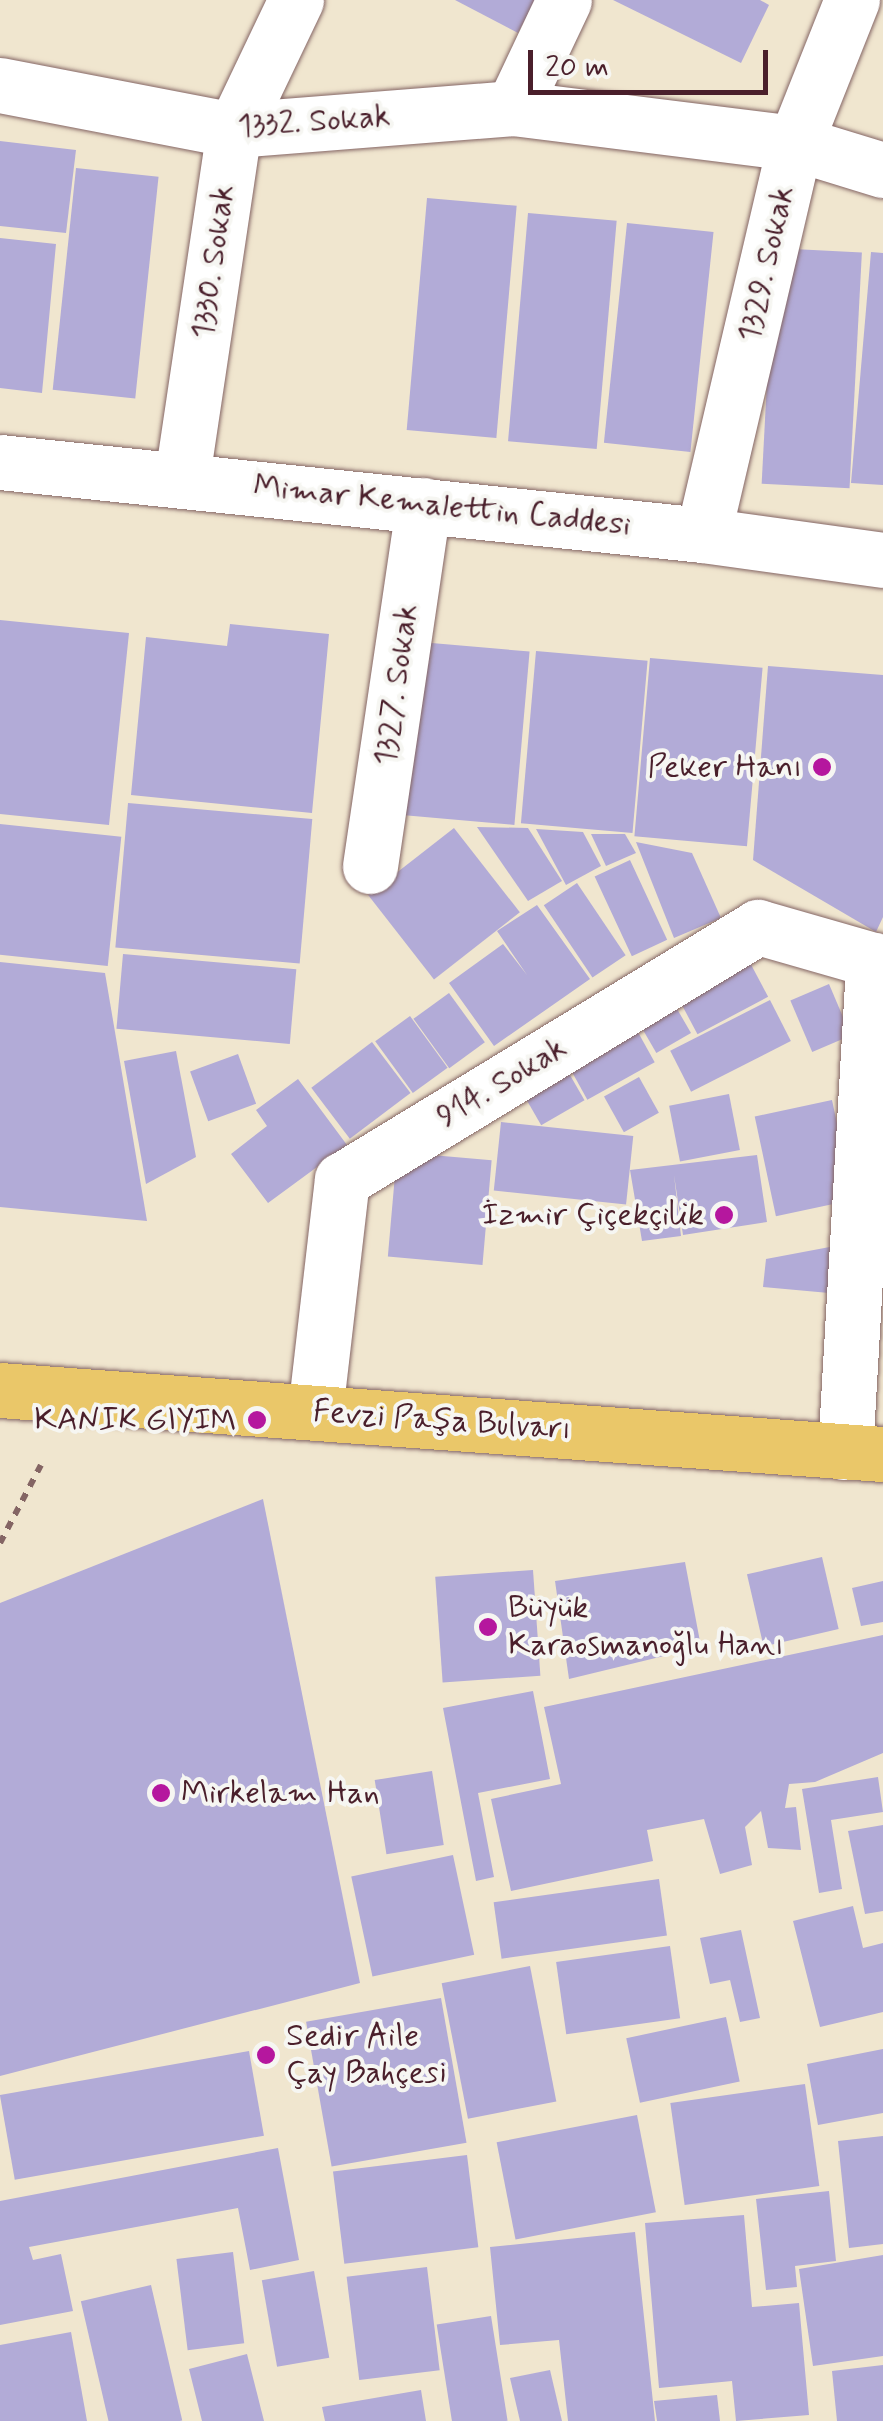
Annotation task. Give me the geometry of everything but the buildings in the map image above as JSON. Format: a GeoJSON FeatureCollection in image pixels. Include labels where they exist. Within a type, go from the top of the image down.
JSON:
{"type":"FeatureCollection","features":[{"type":"Feature","properties":{"kind":"main road","name":"Fevzi Paşa Bulvarı"},"geometry":{"type":"LineString","coordinates":[[0,1390],[864,1453]]}},
{"type":"Feature","properties":{"kind":"street","name":"1330. Sokak"},"geometry":{"type":"LineString","coordinates":[[182,477],[234,130],[296,0]]}},
{"type":"Feature","properties":{"kind":"street"},"geometry":{"type":"LineString","coordinates":[[512,108],[564,0]]}},
{"type":"Feature","properties":{"kind":"street","name":"1329. Sokak"},"geometry":{"type":"LineString","coordinates":[[703,535],[796,142],[852,0]]}},
{"type":"Feature","properties":{"kind":"street","name":"1332. Sokak"},"geometry":{"type":"LineString","coordinates":[[0,85],[234,130],[512,108],[796,142],[883,170]]}},
{"type":"Feature","properties":{"kind":"street","name":"Mimar Kemalettin Caddesi"},"geometry":{"type":"LineString","coordinates":[[0,462],[182,477],[703,535],[883,560]]}},
{"type":"Feature","properties":{"kind":"street","name":"1327. Sokak"},"geometry":{"type":"LineString","coordinates":[[370,866],[423,505]]}},
{"type":"Feature","properties":{"kind":"street","name":"914. Sokak"},"geometry":{"type":"LineString","coordinates":[[316,1412],[342,1180],[758,927],[878,953]]}},
{"type":"Feature","properties":{"kind":"street"},"geometry":{"type":"LineString","coordinates":[[864,1453],[878,953]]}},
{"type":"Feature","properties":{"kind":"path"},"geometry":{"type":"LineString","coordinates":[[0,1543],[77,1395]]}},
{"type":"Feature","properties":{"kind":"place","name":"Peker Hanı"},"geometry":{"type":"Point","coordinates":[822,767]}},
{"type":"Feature","properties":{"kind":"place","name":"İzmir Çiçekçilik"},"geometry":{"type":"Point","coordinates":[724,1215]}},
{"type":"Feature","properties":{"kind":"place","name":"KANIK GIYIM"},"geometry":{"type":"Point","coordinates":[257,1420]}},
{"type":"Feature","properties":{"kind":"place","name":"Büyük Karaosmanoğlu Hanı"},"geometry":{"type":"Point","coordinates":[488,1627]}},
{"type":"Feature","properties":{"kind":"place","name":"Mirkelam Han"},"geometry":{"type":"Point","coordinates":[161,1793]}},
{"type":"Feature","properties":{"kind":"place","name":"Sedir Aile Çay Bahçesi"},"geometry":{"type":"Point","coordinates":[266,2055]}}]}
